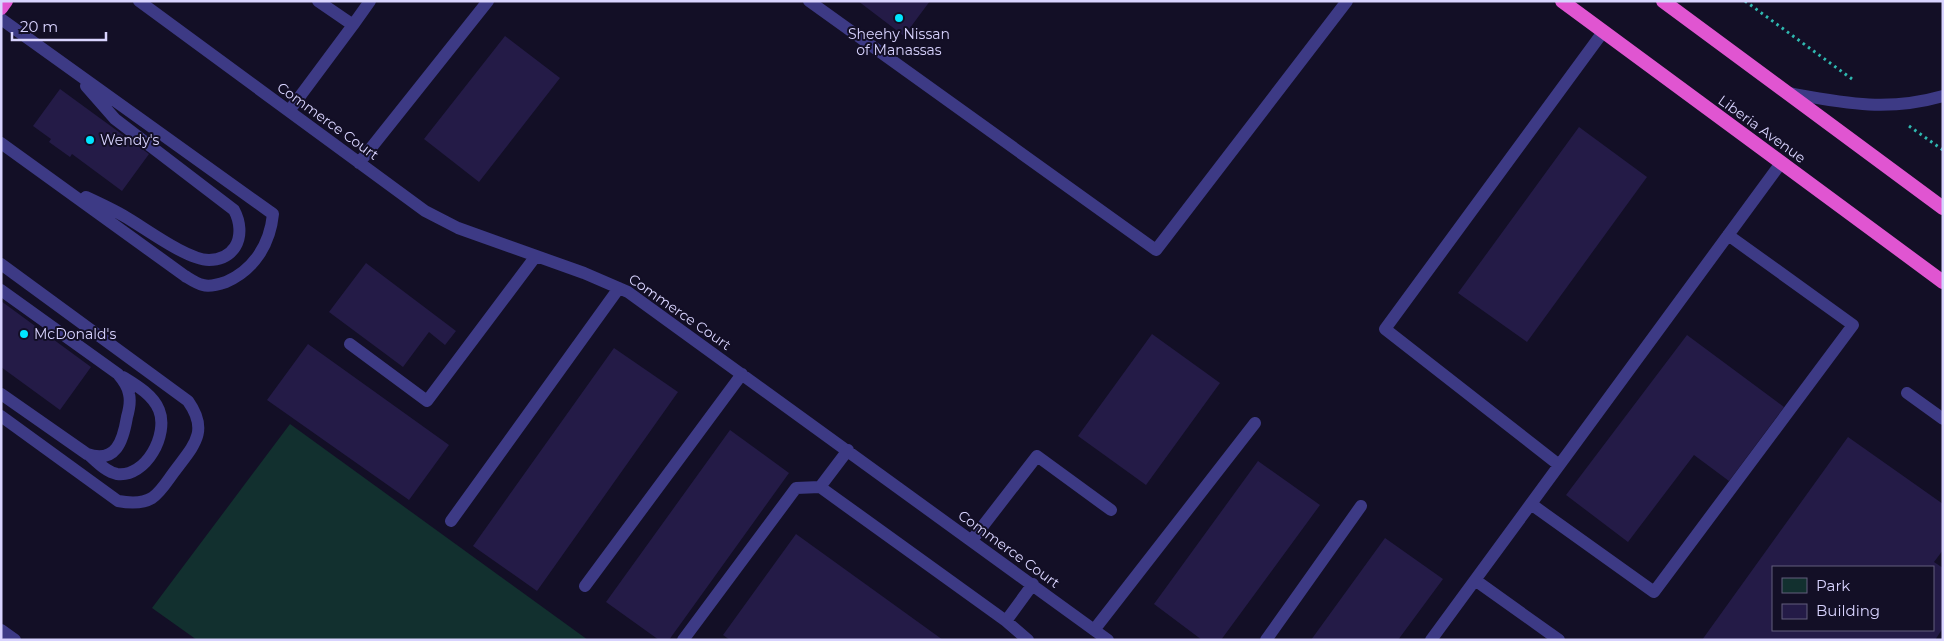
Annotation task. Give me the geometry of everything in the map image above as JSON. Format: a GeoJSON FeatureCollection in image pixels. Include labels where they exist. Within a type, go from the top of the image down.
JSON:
{"type":"FeatureCollection","features":[{"type":"Feature","properties":{"kind":"highway"},"geometry":{"type":"LineString","coordinates":[[1,8],[6,1]]}},
{"type":"Feature","properties":{"kind":"highway","name":"Liberia Avenue"},"geometry":{"type":"LineString","coordinates":[[1562,1],[1943,282]]}},
{"type":"Feature","properties":{"kind":"highway"},"geometry":{"type":"LineString","coordinates":[[1663,1],[1942,206]]}},
{"type":"Feature","properties":{"kind":"lane","name":"Commerce Court"},"geometry":{"type":"LineString","coordinates":[[139,1],[425,211],[458,228],[584,273],[628,292],[1108,640]]}},
{"type":"Feature","properties":{"kind":"lane"},"geometry":{"type":"LineString","coordinates":[[318,1],[352,24]]}},
{"type":"Feature","properties":{"kind":"lane"},"geometry":{"type":"LineString","coordinates":[[289,111],[370,1]]}},
{"type":"Feature","properties":{"kind":"lane"},"geometry":{"type":"LineString","coordinates":[[360,163],[488,1]]}},
{"type":"Feature","properties":{"kind":"lane"},"geometry":{"type":"LineString","coordinates":[[809,1],[1156,250],[1347,1]]}},
{"type":"Feature","properties":{"kind":"lane"},"geometry":{"type":"LineString","coordinates":[[1,19],[273,214],[272,223],[261,251],[250,268],[240,276],[220,284],[203,285],[185,276],[1,143]]}},
{"type":"Feature","properties":{"kind":"lane"},"geometry":{"type":"LineString","coordinates":[[1559,465],[1385,328],[1603,32]]}},
{"type":"Feature","properties":{"kind":"lane"},"geometry":{"type":"LineString","coordinates":[[49,177],[124,216],[190,255],[208,260],[222,258],[227,256],[237,243],[240,228],[234,210],[114,119],[71,69]]}},
{"type":"Feature","properties":{"kind":"lane"},"geometry":{"type":"LineString","coordinates":[[1788,94],[1867,106],[1897,106],[1943,96]]}},
{"type":"Feature","properties":{"kind":"lane"},"geometry":{"type":"LineString","coordinates":[[1430,640],[1781,163]]}},
{"type":"Feature","properties":{"kind":"lane"},"geometry":{"type":"LineString","coordinates":[[1531,504],[1654,592],[1853,325],[1728,235]]}},
{"type":"Feature","properties":{"kind":"lane"},"geometry":{"type":"LineString","coordinates":[[350,344],[427,401],[536,256]]}},
{"type":"Feature","properties":{"kind":"lane"},"geometry":{"type":"LineString","coordinates":[[1,264],[188,401],[198,419],[198,432],[194,444],[153,498],[131,503],[118,501],[1,416]]}},
{"type":"Feature","properties":{"kind":"lane"},"geometry":{"type":"LineString","coordinates":[[451,521],[619,288]]}},
{"type":"Feature","properties":{"kind":"lane"},"geometry":{"type":"LineString","coordinates":[[1,290],[140,389],[156,403],[162,422],[160,439],[153,453],[140,466],[126,474],[110,472],[1,394]]}},
{"type":"Feature","properties":{"kind":"lane"},"geometry":{"type":"LineString","coordinates":[[87,454],[99,458],[112,453],[118,448],[126,425],[130,395],[127,385],[118,374]]}},
{"type":"Feature","properties":{"kind":"lane"},"geometry":{"type":"LineString","coordinates":[[585,586],[742,374]]}},
{"type":"Feature","properties":{"kind":"lane"},"geometry":{"type":"LineString","coordinates":[[1907,393],[1943,419]]}},
{"type":"Feature","properties":{"kind":"lane"},"geometry":{"type":"LineString","coordinates":[[1094,630],[1255,422]]}},
{"type":"Feature","properties":{"kind":"lane"},"geometry":{"type":"LineString","coordinates":[[820,487],[848,450]]}},
{"type":"Feature","properties":{"kind":"lane"},"geometry":{"type":"LineString","coordinates":[[972,540],[1037,456],[1112,510]]}},
{"type":"Feature","properties":{"kind":"lane"},"geometry":{"type":"LineString","coordinates":[[683,640],[796,488],[820,487],[1028,640]]}},
{"type":"Feature","properties":{"kind":"lane"},"geometry":{"type":"LineString","coordinates":[[1266,640],[1361,506]]}},
{"type":"Feature","properties":{"kind":"lane"},"geometry":{"type":"LineString","coordinates":[[1475,580],[1559,640]]}},
{"type":"Feature","properties":{"kind":"lane"},"geometry":{"type":"LineString","coordinates":[[1006,622],[1033,584]]}},
{"type":"Feature","properties":{"kind":"lane"},"geometry":{"type":"LineString","coordinates":[[1,630],[15,640]]}},
{"type":"Feature","properties":{"kind":"path"},"geometry":{"type":"LineString","coordinates":[[1745,1],[1854,81]]}},
{"type":"Feature","properties":{"kind":"path"},"geometry":{"type":"LineString","coordinates":[[1902,121],[1943,150]]}},
{"type":"Feature","properties":{"kind":"green space"},"geometry":{"type":"Polygon","coordinates":[[[290,424],[588,640],[197,640],[152,608],[290,424]]]}},
{"type":"Feature","properties":{"kind":"building","name":"Sheehy Nissan of Manassas"},"geometry":{"type":"Polygon","coordinates":[[[858,1],[930,1],[904,36],[858,1]]]}},
{"type":"Feature","properties":{"kind":"building"},"geometry":{"type":"Polygon","coordinates":[[[505,36],[560,78],[479,182],[424,139],[505,36]]]}},
{"type":"Feature","properties":{"kind":"building","name":"Wendy's"},"geometry":{"type":"Polygon","coordinates":[[[60,89],[149,154],[122,191],[72,154],[70,157],[49,142],[51,139],[33,126],[60,89]]]}},
{"type":"Feature","properties":{"kind":"building"},"geometry":{"type":"Polygon","coordinates":[[[1579,127],[1647,177],[1527,342],[1458,293],[1579,127]]]}},
{"type":"Feature","properties":{"kind":"building"},"geometry":{"type":"Polygon","coordinates":[[[366,263],[456,331],[445,345],[429,332],[403,367],[329,312],[366,263]]]}},
{"type":"Feature","properties":{"kind":"building","name":"McDonald's"},"geometry":{"type":"Polygon","coordinates":[[[1,301],[91,367],[60,410],[1,367],[1,301]]]}},
{"type":"Feature","properties":{"kind":"building"},"geometry":{"type":"Polygon","coordinates":[[[1152,334],[1220,383],[1146,485],[1078,436],[1152,334]]]}},
{"type":"Feature","properties":{"kind":"building"},"geometry":{"type":"Polygon","coordinates":[[[1687,335],[1784,407],[1729,481],[1694,455],[1628,542],[1566,495],[1687,335]]]}},
{"type":"Feature","properties":{"kind":"building"},"geometry":{"type":"Polygon","coordinates":[[[308,344],[449,445],[409,500],[267,400],[308,344]]]}},
{"type":"Feature","properties":{"kind":"building"},"geometry":{"type":"Polygon","coordinates":[[[614,348],[678,392],[537,591],[473,546],[614,348]]]}},
{"type":"Feature","properties":{"kind":"building"},"geometry":{"type":"Polygon","coordinates":[[[730,430],[789,473],[669,640],[659,640],[606,602],[730,430]]]}},
{"type":"Feature","properties":{"kind":"building"},"geometry":{"type":"Polygon","coordinates":[[[1848,437],[1943,504],[1943,550],[1934,562],[1943,568],[1943,628],[1935,640],[1702,640],[1848,437]]]}},
{"type":"Feature","properties":{"kind":"building"},"geometry":{"type":"Polygon","coordinates":[[[1258,461],[1320,505],[1221,640],[1202,640],[1154,604],[1258,461]]]}},
{"type":"Feature","properties":{"kind":"building"},"geometry":{"type":"Polygon","coordinates":[[[796,534],[943,640],[730,640],[723,635],[796,534]]]}},
{"type":"Feature","properties":{"kind":"building"},"geometry":{"type":"Polygon","coordinates":[[[1385,538],[1443,579],[1398,640],[1311,640],[1385,538]]]}},
{"type":"Feature","properties":{"kind":"place","name":"Sheehy Nissan of Manassas"},"geometry":{"type":"Point","coordinates":[899,18]}},
{"type":"Feature","properties":{"kind":"place","name":"Wendy's"},"geometry":{"type":"Point","coordinates":[90,140]}},
{"type":"Feature","properties":{"kind":"place","name":"McDonald's"},"geometry":{"type":"Point","coordinates":[24,334]}}]}
